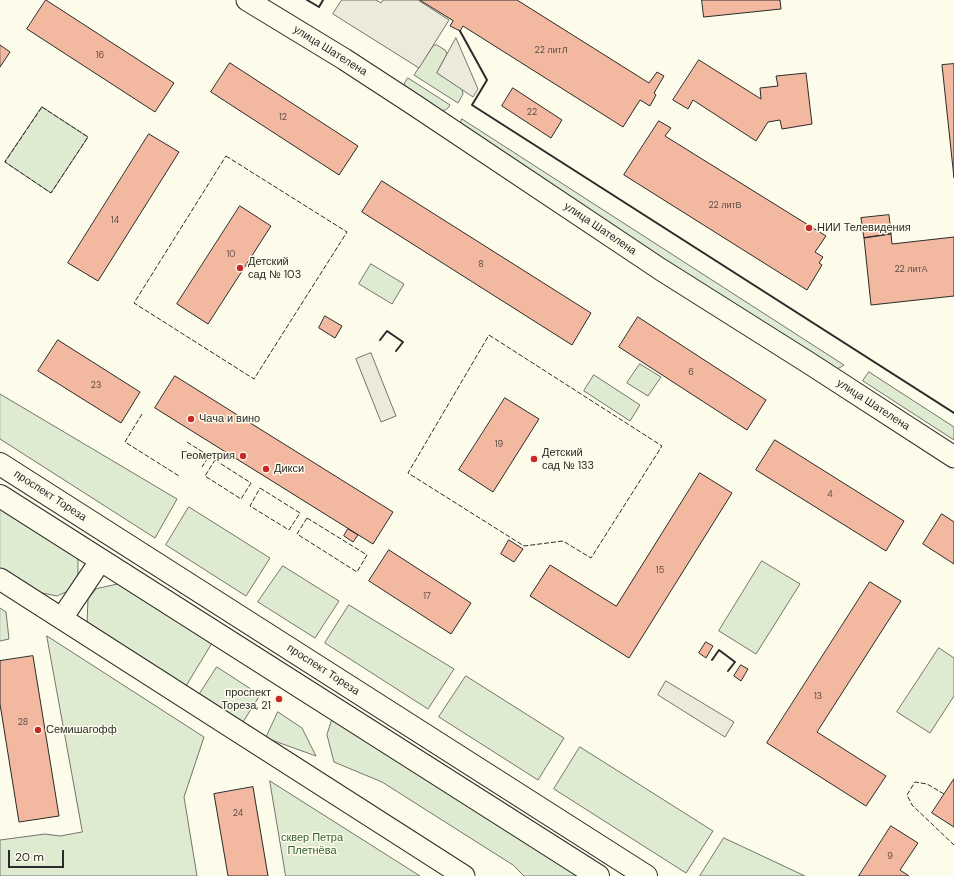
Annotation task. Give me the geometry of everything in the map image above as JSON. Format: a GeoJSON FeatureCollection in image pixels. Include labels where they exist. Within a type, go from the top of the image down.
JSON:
{"type":"FeatureCollection","features":[{"type":"Feature","properties":{"kind":"main road","name":"проспект Тореза"},"geometry":{"type":"LineString","coordinates":[[0,464],[646,876]]}},
{"type":"Feature","properties":{"kind":"main road"},"geometry":{"type":"LineString","coordinates":[[0,496],[598,876]]}},
{"type":"Feature","properties":{"kind":"street","name":"улица Шателена"},"geometry":{"type":"LineString","coordinates":[[247,0],[344,59],[660,269],[954,457]]}},
{"type":"Feature","properties":{"kind":"street"},"geometry":{"type":"LineString","coordinates":[[62,618],[101,560]]}},
{"type":"Feature","properties":{"kind":"street"},"geometry":{"type":"LineString","coordinates":[[0,579],[464,876]]}},
{"type":"Feature","properties":{"kind":"green space"},"geometry":{"type":"Polygon","coordinates":[[[437,45],[445,50],[447,54],[437,73],[462,89],[463,94],[458,103],[414,75],[433,46],[437,45]]]}},
{"type":"Feature","properties":{"kind":"green space"},"geometry":{"type":"Polygon","coordinates":[[[408,78],[450,105],[449,107],[446,110],[440,110],[404,85],[408,78]]]}},
{"type":"Feature","properties":{"kind":"green space"},"geometry":{"type":"Polygon","coordinates":[[[42,107],[88,137],[51,193],[5,162],[42,107]]]}},
{"type":"Feature","properties":{"kind":"green space"},"geometry":{"type":"Polygon","coordinates":[[[462,119],[844,365],[836,369],[828,369],[460,126],[462,119]]]}},
{"type":"Feature","properties":{"kind":"green space"},"geometry":{"type":"Polygon","coordinates":[[[371,264],[404,284],[392,304],[359,284],[371,264]]]}},
{"type":"Feature","properties":{"kind":"green space"},"geometry":{"type":"Polygon","coordinates":[[[640,364],[661,377],[648,396],[627,383],[640,364]]]}},
{"type":"Feature","properties":{"kind":"green space"},"geometry":{"type":"Polygon","coordinates":[[[869,372],[954,427],[954,440],[863,381],[869,372]]]}},
{"type":"Feature","properties":{"kind":"green space"},"geometry":{"type":"Polygon","coordinates":[[[594,375],[640,405],[630,421],[584,391],[594,375]]]}},
{"type":"Feature","properties":{"kind":"green space"},"geometry":{"type":"Polygon","coordinates":[[[0,394],[177,499],[155,538],[0,439],[0,394]]]}},
{"type":"Feature","properties":{"kind":"green space"},"geometry":{"type":"Polygon","coordinates":[[[189,507],[270,558],[246,596],[166,545],[189,507]]]}},
{"type":"Feature","properties":{"kind":"green space"},"geometry":{"type":"Polygon","coordinates":[[[0,509],[78,558],[78,582],[68,591],[57,596],[37,592],[0,569],[0,509]]]}},
{"type":"Feature","properties":{"kind":"green space"},"geometry":{"type":"Polygon","coordinates":[[[762,561],[800,584],[756,654],[719,631],[762,561]]]}},
{"type":"Feature","properties":{"kind":"green space"},"geometry":{"type":"Polygon","coordinates":[[[283,566],[339,601],[315,638],[258,602],[283,566]]]}},
{"type":"Feature","properties":{"kind":"green space"},"geometry":{"type":"Polygon","coordinates":[[[119,584],[212,643],[186,686],[87,624],[88,599],[96,589],[119,584]]]}},
{"type":"Feature","properties":{"kind":"green space"},"geometry":{"type":"Polygon","coordinates":[[[349,605],[454,669],[428,709],[325,643],[349,605]]]}},
{"type":"Feature","properties":{"kind":"green space"},"geometry":{"type":"Polygon","coordinates":[[[0,608],[6,612],[9,639],[0,641],[0,608]]]}},
{"type":"Feature","properties":{"kind":"green space"},"geometry":{"type":"Polygon","coordinates":[[[47,636],[204,737],[184,797],[197,876],[0,876],[0,840],[45,834],[60,836],[82,832],[47,636]]]}},
{"type":"Feature","properties":{"kind":"green space"},"geometry":{"type":"Polygon","coordinates":[[[939,648],[954,658],[954,696],[930,733],[897,712],[939,648]]]}},
{"type":"Feature","properties":{"kind":"green space"},"geometry":{"type":"Polygon","coordinates":[[[217,667],[260,695],[243,722],[199,695],[217,667]]]}},
{"type":"Feature","properties":{"kind":"green space"},"geometry":{"type":"Polygon","coordinates":[[[466,676],[564,738],[538,780],[439,717],[466,676]]]}},
{"type":"Feature","properties":{"kind":"green space"},"geometry":{"type":"Polygon","coordinates":[[[278,712],[302,728],[316,756],[266,738],[278,712]]]}},
{"type":"Feature","properties":{"kind":"green space"},"geometry":{"type":"Polygon","coordinates":[[[332,720],[578,876],[524,876],[513,865],[382,782],[334,762],[327,735],[332,720]]]}},
{"type":"Feature","properties":{"kind":"green space"},"geometry":{"type":"Polygon","coordinates":[[[580,747],[713,831],[686,873],[554,789],[580,747]]]}},
{"type":"Feature","properties":{"kind":"green space","name":"сквер Петра Плетнёва"},"geometry":{"type":"Polygon","coordinates":[[[270,781],[420,876],[286,876],[270,781]]]}},
{"type":"Feature","properties":{"kind":"green space"},"geometry":{"type":"Polygon","coordinates":[[[724,838],[805,876],[700,876],[724,838]]]}},
{"type":"Feature","properties":{"kind":"shaded area"},"geometry":{"type":"Polygon","coordinates":[[[342,0],[376,0],[381,3],[383,0],[418,0],[449,20],[419,68],[333,14],[342,0]]]}},
{"type":"Feature","properties":{"kind":"shaded area"},"geometry":{"type":"Polygon","coordinates":[[[456,38],[478,89],[473,97],[437,73],[456,38]]]}},
{"type":"Feature","properties":{"kind":"shaded area"},"geometry":{"type":"Polygon","coordinates":[[[371,353],[396,416],[381,422],[356,359],[371,353]]]}},
{"type":"Feature","properties":{"kind":"shaded area"},"geometry":{"type":"Polygon","coordinates":[[[666,681],[734,722],[725,737],[658,695],[666,681]]]}},
{"type":"Feature","properties":{"kind":"building"},"geometry":{"type":"Polygon","coordinates":[[[46,0],[174,83],[155,112],[27,29],[46,0]]]}},
{"type":"Feature","properties":{"kind":"building"},"geometry":{"type":"Polygon","coordinates":[[[420,0],[517,0],[649,83],[657,72],[664,76],[654,93],[656,95],[650,106],[640,100],[623,127],[463,26],[460,31],[450,26],[453,21],[420,0]]]}},
{"type":"Feature","properties":{"kind":"building"},"geometry":{"type":"Polygon","coordinates":[[[702,0],[780,0],[781,9],[704,17],[702,0]]]}},
{"type":"Feature","properties":{"kind":"building"},"geometry":{"type":"Polygon","coordinates":[[[0,45],[10,52],[0,67],[0,45]]]}},
{"type":"Feature","properties":{"kind":"building"},"geometry":{"type":"Polygon","coordinates":[[[699,60],[761,99],[760,88],[778,86],[776,76],[806,73],[812,124],[782,129],[780,120],[768,122],[756,141],[693,100],[688,109],[673,100],[699,60]]]}},
{"type":"Feature","properties":{"kind":"building"},"geometry":{"type":"Polygon","coordinates":[[[230,63],[358,146],[339,175],[211,92],[230,63]]]}},
{"type":"Feature","properties":{"kind":"building"},"geometry":{"type":"Polygon","coordinates":[[[954,64],[954,178],[942,65],[954,64]]]}},
{"type":"Feature","properties":{"kind":"building"},"geometry":{"type":"Polygon","coordinates":[[[513,88],[562,120],[551,138],[502,106],[513,88]]]}},
{"type":"Feature","properties":{"kind":"building"},"geometry":{"type":"Polygon","coordinates":[[[659,121],[671,128],[665,136],[826,236],[815,252],[823,257],[819,263],[822,265],[807,290],[624,175],[659,121]]]}},
{"type":"Feature","properties":{"kind":"building"},"geometry":{"type":"Polygon","coordinates":[[[149,134],[179,152],[98,281],[68,263],[149,134]]]}},
{"type":"Feature","properties":{"kind":"building"},"geometry":{"type":"Polygon","coordinates":[[[382,181],[591,313],[572,345],[362,212],[382,181]]]}},
{"type":"Feature","properties":{"kind":"building"},"geometry":{"type":"Polygon","coordinates":[[[240,206],[271,226],[208,324],[177,304],[240,206]]]}},
{"type":"Feature","properties":{"kind":"building"},"geometry":{"type":"Polygon","coordinates":[[[889,215],[891,234],[864,238],[861,218],[889,215]]]}},
{"type":"Feature","properties":{"kind":"building"},"geometry":{"type":"Polygon","coordinates":[[[891,234],[892,244],[954,237],[954,296],[871,305],[864,238],[891,234]]]}},
{"type":"Feature","properties":{"kind":"building"},"geometry":{"type":"Polygon","coordinates":[[[325,316],[342,326],[335,338],[319,328],[325,316]]]}},
{"type":"Feature","properties":{"kind":"building"},"geometry":{"type":"Polygon","coordinates":[[[638,317],[766,400],[747,430],[619,347],[638,317]]]}},
{"type":"Feature","properties":{"kind":"building"},"geometry":{"type":"Polygon","coordinates":[[[58,340],[140,392],[121,423],[38,371],[58,340]]]}},
{"type":"Feature","properties":{"kind":"building"},"geometry":{"type":"Polygon","coordinates":[[[175,376],[393,512],[373,544],[155,408],[175,376]]]}},
{"type":"Feature","properties":{"kind":"building"},"geometry":{"type":"Polygon","coordinates":[[[505,398],[539,419],[493,492],[459,470],[505,398]]]}},
{"type":"Feature","properties":{"kind":"building"},"geometry":{"type":"Polygon","coordinates":[[[775,440],[904,521],[886,551],[756,470],[775,440]]]}},
{"type":"Feature","properties":{"kind":"building"},"geometry":{"type":"Polygon","coordinates":[[[700,473],[732,493],[629,658],[530,596],[550,565],[616,606],[700,473]]]}},
{"type":"Feature","properties":{"kind":"building"},"geometry":{"type":"Polygon","coordinates":[[[942,514],[954,522],[954,564],[923,544],[942,514]]]}},
{"type":"Feature","properties":{"kind":"building"},"geometry":{"type":"Polygon","coordinates":[[[348,529],[358,535],[353,542],[344,536],[348,529]]]}},
{"type":"Feature","properties":{"kind":"building"},"geometry":{"type":"Polygon","coordinates":[[[509,540],[523,549],[514,562],[501,554],[509,540]]]}},
{"type":"Feature","properties":{"kind":"building"},"geometry":{"type":"Polygon","coordinates":[[[389,550],[471,603],[451,634],[369,581],[389,550]]]}},
{"type":"Feature","properties":{"kind":"building"},"geometry":{"type":"Polygon","coordinates":[[[870,582],[901,601],[817,732],[886,776],[866,806],[767,743],[870,582]]]}},
{"type":"Feature","properties":{"kind":"building"},"geometry":{"type":"Polygon","coordinates":[[[706,642],[713,646],[706,658],[699,653],[706,642]]]}},
{"type":"Feature","properties":{"kind":"building"},"geometry":{"type":"Polygon","coordinates":[[[33,656],[59,816],[19,822],[0,704],[0,661],[33,656]]]}},
{"type":"Feature","properties":{"kind":"building"},"geometry":{"type":"Polygon","coordinates":[[[741,665],[748,669],[741,681],[734,676],[741,665]]]}},
{"type":"Feature","properties":{"kind":"building"},"geometry":{"type":"Polygon","coordinates":[[[954,779],[954,827],[932,813],[954,779]]]}},
{"type":"Feature","properties":{"kind":"building"},"geometry":{"type":"Polygon","coordinates":[[[253,787],[268,876],[228,876],[214,794],[253,787]]]}},
{"type":"Feature","properties":{"kind":"building"},"geometry":{"type":"Polygon","coordinates":[[[891,826],[918,843],[900,870],[909,876],[859,876],[891,826]]]}},
{"type":"Feature","properties":{"kind":"fence"},"geometry":{"type":"LineString","coordinates":[[42,107],[88,137],[51,193],[5,162],[42,107]]}},
{"type":"Feature","properties":{"kind":"fence"},"geometry":{"type":"LineString","coordinates":[[226,156],[347,232],[254,379],[134,303],[226,156]]}},
{"type":"Feature","properties":{"kind":"fence"},"geometry":{"type":"LineString","coordinates":[[489,335],[662,446],[591,558],[563,541],[524,546],[408,473],[489,335]]}},
{"type":"Feature","properties":{"kind":"fence"},"geometry":{"type":"LineString","coordinates":[[142,414],[125,442],[179,476]]}},
{"type":"Feature","properties":{"kind":"fence"},"geometry":{"type":"LineString","coordinates":[[187,442],[209,456],[202,467]]}},
{"type":"Feature","properties":{"kind":"fence"},"geometry":{"type":"LineString","coordinates":[[215,460],[251,483],[241,499],[205,476],[215,460]]}},
{"type":"Feature","properties":{"kind":"fence"},"geometry":{"type":"LineString","coordinates":[[260,488],[300,513],[289,530],[250,506],[260,488]]}},
{"type":"Feature","properties":{"kind":"fence"},"geometry":{"type":"LineString","coordinates":[[307,518],[367,555],[357,572],[297,534],[307,518]]}},
{"type":"Feature","properties":{"kind":"fence"},"geometry":{"type":"LineString","coordinates":[[944,794],[927,784],[915,782],[907,795],[912,805],[954,845]]}},
{"type":"Feature","properties":{"kind":"wall"},"geometry":{"type":"LineString","coordinates":[[307,0],[319,7],[323,0]]}},
{"type":"Feature","properties":{"kind":"wall"},"geometry":{"type":"LineString","coordinates":[[460,31],[487,80],[472,105],[954,413]]}},
{"type":"Feature","properties":{"kind":"wall"},"geometry":{"type":"LineString","coordinates":[[380,340],[387,331],[403,342],[396,351]]}},
{"type":"Feature","properties":{"kind":"wall"},"geometry":{"type":"LineString","coordinates":[[712,660],[719,650],[735,662],[728,671]]}},
{"type":"Feature","properties":{"kind":"place","name":"НИИ Телевидения"},"geometry":{"type":"Point","coordinates":[809,228]}},
{"type":"Feature","properties":{"kind":"place","name":"Детский сад № 103"},"geometry":{"type":"Point","coordinates":[240,268]}},
{"type":"Feature","properties":{"kind":"place","name":"Чача и вино"},"geometry":{"type":"Point","coordinates":[191,419]}},
{"type":"Feature","properties":{"kind":"place","name":"Геометрия"},"geometry":{"type":"Point","coordinates":[243,456]}},
{"type":"Feature","properties":{"kind":"place","name":"Детский сад № 133"},"geometry":{"type":"Point","coordinates":[534,459]}},
{"type":"Feature","properties":{"kind":"place","name":"Дикси"},"geometry":{"type":"Point","coordinates":[266,469]}},
{"type":"Feature","properties":{"kind":"place","name":"проспект Тореза, 21"},"geometry":{"type":"Point","coordinates":[279,699]}},
{"type":"Feature","properties":{"kind":"place","name":"Семишагофф"},"geometry":{"type":"Point","coordinates":[38,730]}}]}
